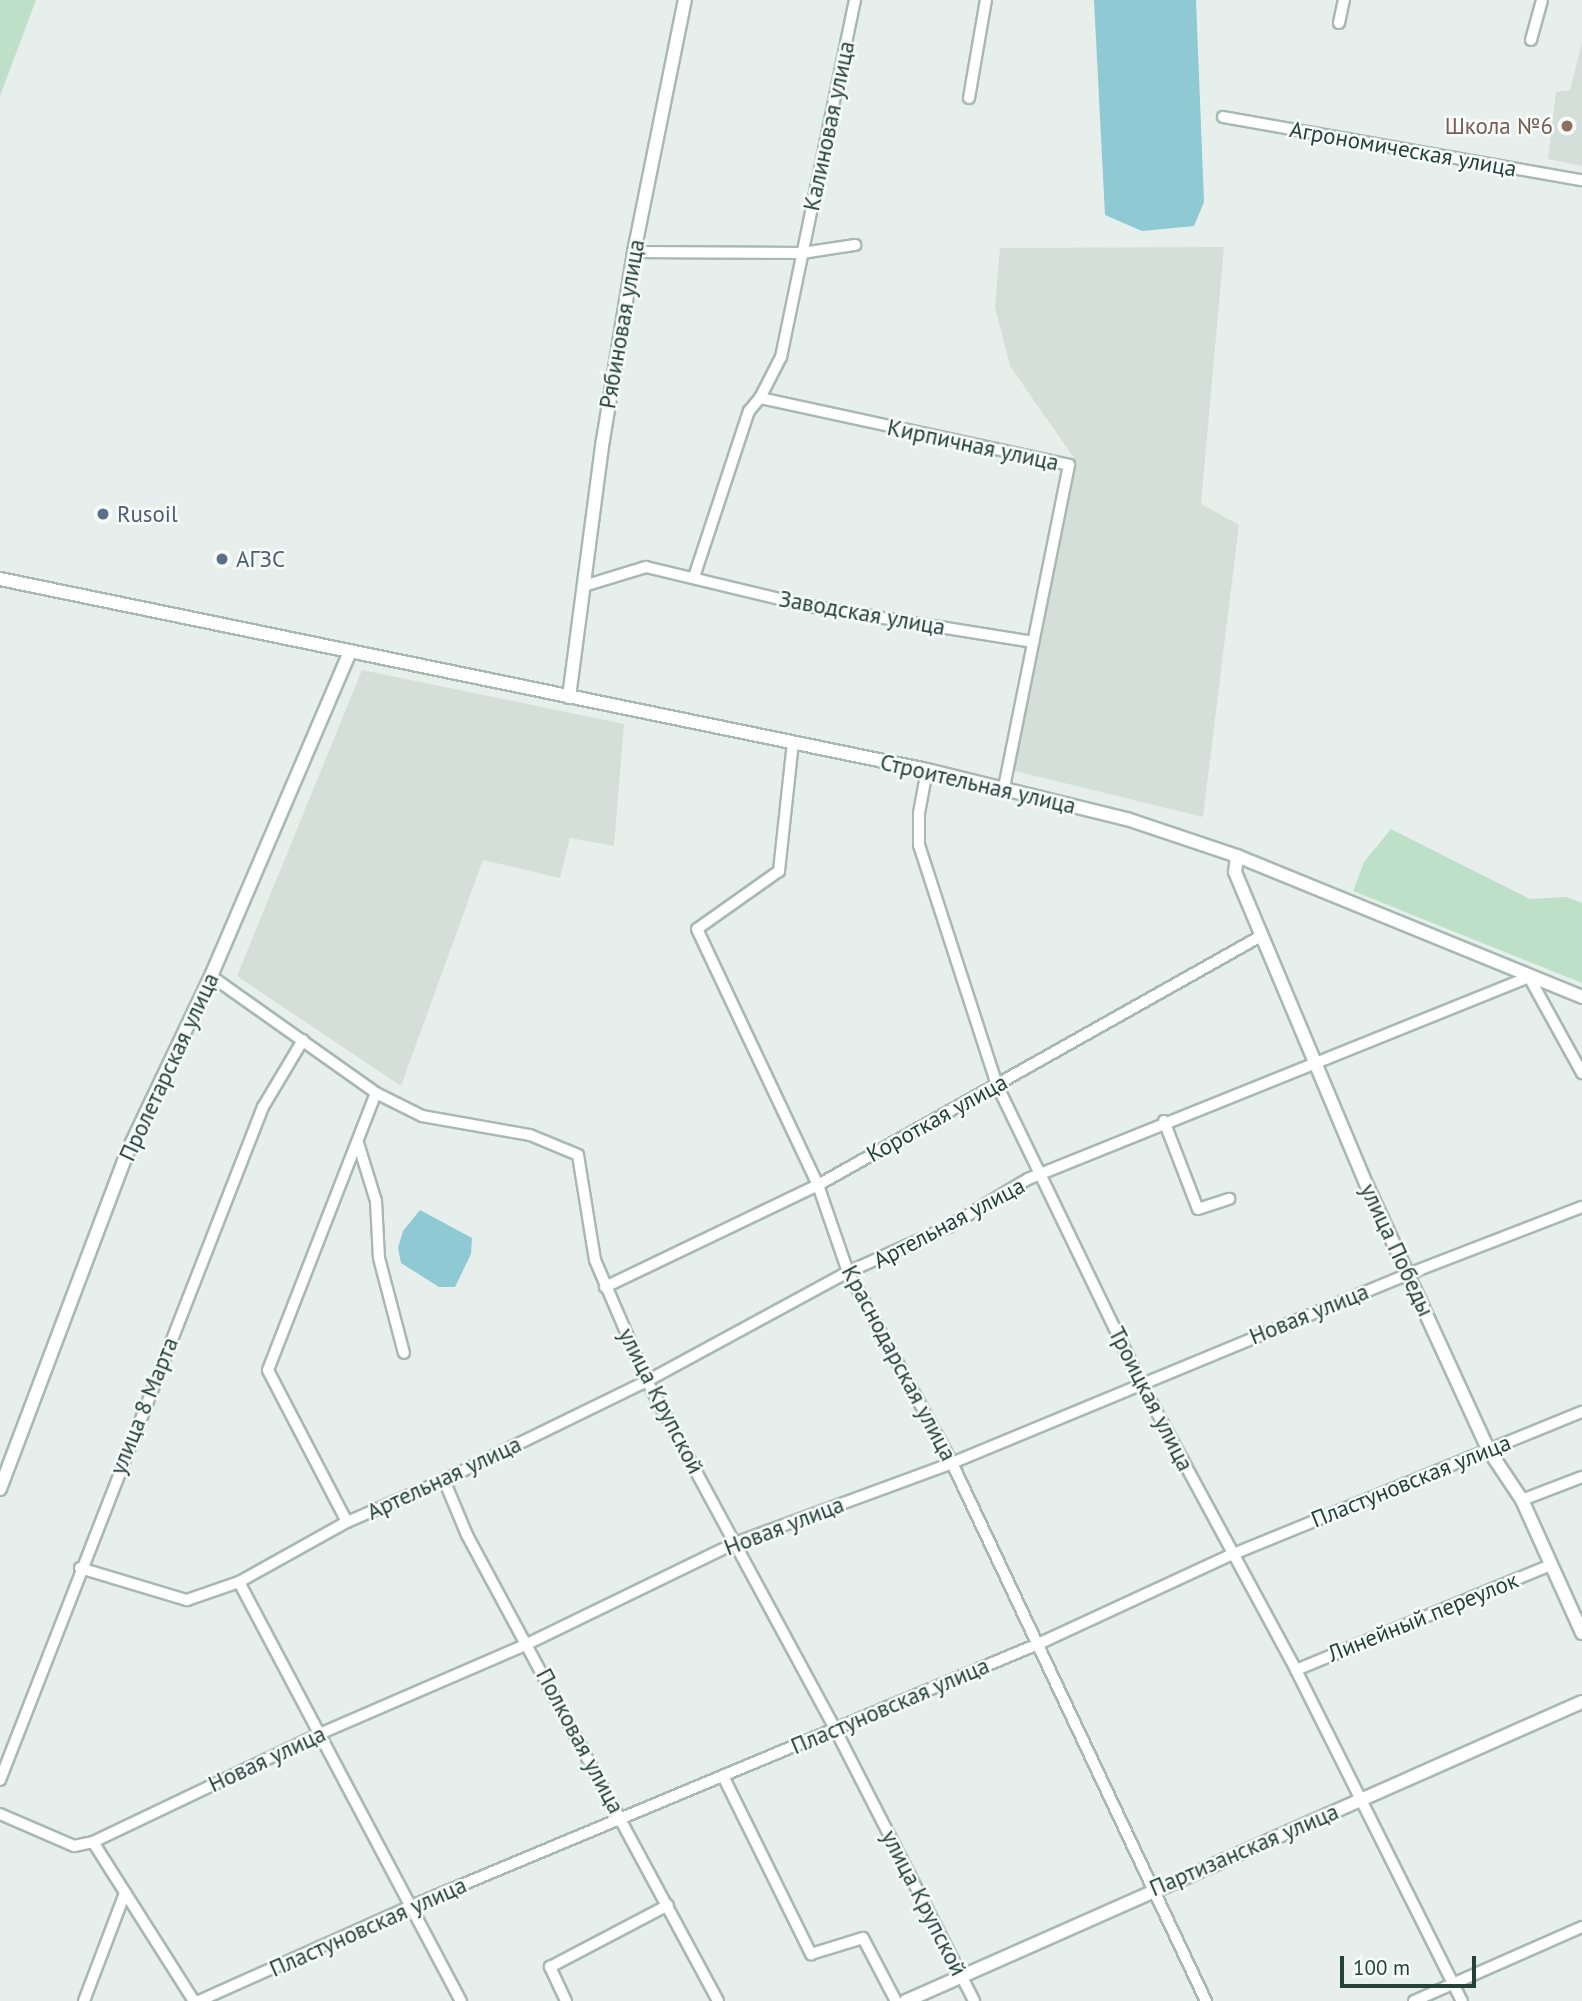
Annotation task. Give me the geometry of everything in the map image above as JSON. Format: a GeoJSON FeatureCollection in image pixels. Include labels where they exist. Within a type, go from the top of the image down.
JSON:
{"type":"FeatureCollection","features":[{"type":"Feature","properties":{"kind":"street","name":"Рябиновая улица"},"geometry":{"type":"LineString","coordinates":[[569,697],[587,585],[603,440],[634,252],[685,0]]}},
{"type":"Feature","properties":{"kind":"street","name":"Калиновая улица"},"geometry":{"type":"LineString","coordinates":[[694,576],[749,411],[760,398],[781,357],[855,0]]}},
{"type":"Feature","properties":{"kind":"street"},"geometry":{"type":"LineString","coordinates":[[969,98],[986,0]]}},
{"type":"Feature","properties":{"kind":"street"},"geometry":{"type":"LineString","coordinates":[[1339,23],[1344,0]]}},
{"type":"Feature","properties":{"kind":"street"},"geometry":{"type":"LineString","coordinates":[[1531,40],[1542,0]]}},
{"type":"Feature","properties":{"kind":"street","name":"Агрономическая улица"},"geometry":{"type":"LineString","coordinates":[[1223,117],[1582,180]]}},
{"type":"Feature","properties":{"kind":"street"},"geometry":{"type":"LineString","coordinates":[[634,252],[802,253],[855,245]]}},
{"type":"Feature","properties":{"kind":"street","name":"Кирпичная улица"},"geometry":{"type":"LineString","coordinates":[[760,398],[1069,465],[1004,788]]}},
{"type":"Feature","properties":{"kind":"street","name":"Заводская улица"},"geometry":{"type":"LineString","coordinates":[[587,585],[646,567],[694,576],[809,606],[1033,642]]}},
{"type":"Feature","properties":{"kind":"street","name":"Строительная улица"},"geometry":{"type":"LineString","coordinates":[[0,579],[927,770],[1127,819],[1237,856],[1582,997]]}},
{"type":"Feature","properties":{"kind":"street","name":"Пролетарская улица"},"geometry":{"type":"LineString","coordinates":[[0,1489],[128,1151],[211,976],[350,650]]}},
{"type":"Feature","properties":{"kind":"street","name":"Краснодарская улица"},"geometry":{"type":"LineString","coordinates":[[793,742],[779,871],[697,929],[818,1185],[848,1272],[952,1463],[1206,2001]]}},
{"type":"Feature","properties":{"kind":"street","name":"Троицкая улица"},"geometry":{"type":"LineString","coordinates":[[927,770],[919,813],[919,845],[997,1085],[1142,1383],[1231,1555],[1296,1670],[1462,2001]]}},
{"type":"Feature","properties":{"kind":"street","name":"улица Победы"},"geometry":{"type":"LineString","coordinates":[[1237,856],[1235,872],[1261,936],[1408,1274],[1488,1449],[1522,1500],[1582,1633]]}},
{"type":"Feature","properties":{"kind":"street","name":"Короткая улица"},"geometry":{"type":"LineString","coordinates":[[605,1287],[818,1185],[1261,936]]}},
{"type":"Feature","properties":{"kind":"street","name":"улица Крупской"},"geometry":{"type":"LineString","coordinates":[[211,976],[376,1093],[422,1116],[530,1135],[578,1155],[589,1230],[605,1287],[647,1381],[835,1729],[974,2001]]}},
{"type":"Feature","properties":{"kind":"street"},"geometry":{"type":"LineString","coordinates":[[1529,977],[1582,1073]]}},
{"type":"Feature","properties":{"kind":"street","name":"Артельная улица"},"geometry":{"type":"LineString","coordinates":[[80,1568],[187,1600],[239,1582],[347,1522],[444,1480],[647,1381],[848,1272],[948,1227],[1028,1180],[1041,1177],[1164,1121],[1529,977]]}},
{"type":"Feature","properties":{"kind":"street","name":"улица 8 Марта"},"geometry":{"type":"LineString","coordinates":[[0,1780],[80,1568],[263,1107],[303,1040]]}},
{"type":"Feature","properties":{"kind":"street","name":"Артельная улица"},"geometry":{"type":"LineString","coordinates":[[347,1522],[268,1370],[376,1093]]}},
{"type":"Feature","properties":{"kind":"street"},"geometry":{"type":"LineString","coordinates":[[1164,1121],[1198,1209],[1229,1199]]}},
{"type":"Feature","properties":{"kind":"street"},"geometry":{"type":"LineString","coordinates":[[358,1142],[376,1201],[379,1258],[404,1353]]}},
{"type":"Feature","properties":{"kind":"street","name":"Новая улица"},"geometry":{"type":"LineString","coordinates":[[0,1814],[74,1846],[93,1842],[317,1735],[527,1644],[735,1543],[952,1463],[1408,1274],[1582,1208]]}},
{"type":"Feature","properties":{"kind":"street","name":"Пластуновская улица"},"geometry":{"type":"LineString","coordinates":[[197,2001],[409,1907],[1038,1644],[1231,1555],[1582,1412]]}},
{"type":"Feature","properties":{"kind":"street"},"geometry":{"type":"LineString","coordinates":[[1522,1500],[1582,1477]]}},
{"type":"Feature","properties":{"kind":"street","name":"Полковая улица"},"geometry":{"type":"LineString","coordinates":[[444,1480],[467,1535],[718,2001]]}},
{"type":"Feature","properties":{"kind":"street","name":"Линейный переулок"},"geometry":{"type":"LineString","coordinates":[[1296,1670],[1551,1564]]}},
{"type":"Feature","properties":{"kind":"street"},"geometry":{"type":"LineString","coordinates":[[239,1582],[317,1735],[461,2001]]}},
{"type":"Feature","properties":{"kind":"street","name":"Партизанская улица"},"geometry":{"type":"LineString","coordinates":[[906,2001],[1582,1702]]}},
{"type":"Feature","properties":{"kind":"street"},"geometry":{"type":"LineString","coordinates":[[723,1776],[811,1954],[863,1938],[896,2001]]}},
{"type":"Feature","properties":{"kind":"street"},"geometry":{"type":"LineString","coordinates":[[93,1842],[197,2001]]}},
{"type":"Feature","properties":{"kind":"street"},"geometry":{"type":"LineString","coordinates":[[84,2001],[125,1893]]}},
{"type":"Feature","properties":{"kind":"street"},"geometry":{"type":"LineString","coordinates":[[566,2001],[550,1967],[668,1905]]}},
{"type":"Feature","properties":{"kind":"street"},"geometry":{"type":"LineString","coordinates":[[1414,2001],[1582,1927]]}},
{"type":"Feature","properties":{"kind":"shaded area","name":"Школа №6"},"geometry":{"type":"Polygon","coordinates":[[[1582,42],[1582,166],[1548,159],[1556,92],[1570,90],[1582,42]]]}},
{"type":"Feature","properties":{"kind":"shaded area"},"geometry":{"type":"Polygon","coordinates":[[[1224,247],[1201,504],[1239,525],[1203,817],[1011,770],[1074,458],[1010,366],[995,307],[1000,248],[1224,247]]]}},
{"type":"Feature","properties":{"kind":"shaded area"},"geometry":{"type":"Polygon","coordinates":[[[362,670],[624,724],[614,846],[570,838],[560,878],[483,860],[401,1086],[237,976],[362,670]]]}},
{"type":"Feature","properties":{"kind":"green space"},"geometry":{"type":"Polygon","coordinates":[[[0,0],[36,0],[0,96],[0,0]]]}},
{"type":"Feature","properties":{"kind":"green space"},"geometry":{"type":"Polygon","coordinates":[[[1391,829],[1530,899],[1566,897],[1582,903],[1582,983],[1353,891],[1364,862],[1391,829]]]}},
{"type":"Feature","properties":{"kind":"water"},"geometry":{"type":"Polygon","coordinates":[[[1094,0],[1196,0],[1204,202],[1194,226],[1142,231],[1105,215],[1094,0]]]}},
{"type":"Feature","properties":{"kind":"water"},"geometry":{"type":"Polygon","coordinates":[[[420,1210],[472,1238],[471,1254],[455,1287],[439,1287],[401,1263],[398,1248],[403,1231],[420,1210]]]}},
{"type":"Feature","properties":{"kind":"place","name":"Школа №6"},"geometry":{"type":"Point","coordinates":[1567,126]}},
{"type":"Feature","properties":{"kind":"place","name":"Rusoil"},"geometry":{"type":"Point","coordinates":[103,514]}},
{"type":"Feature","properties":{"kind":"place","name":"АГЗС"},"geometry":{"type":"Point","coordinates":[222,559]}}]}
